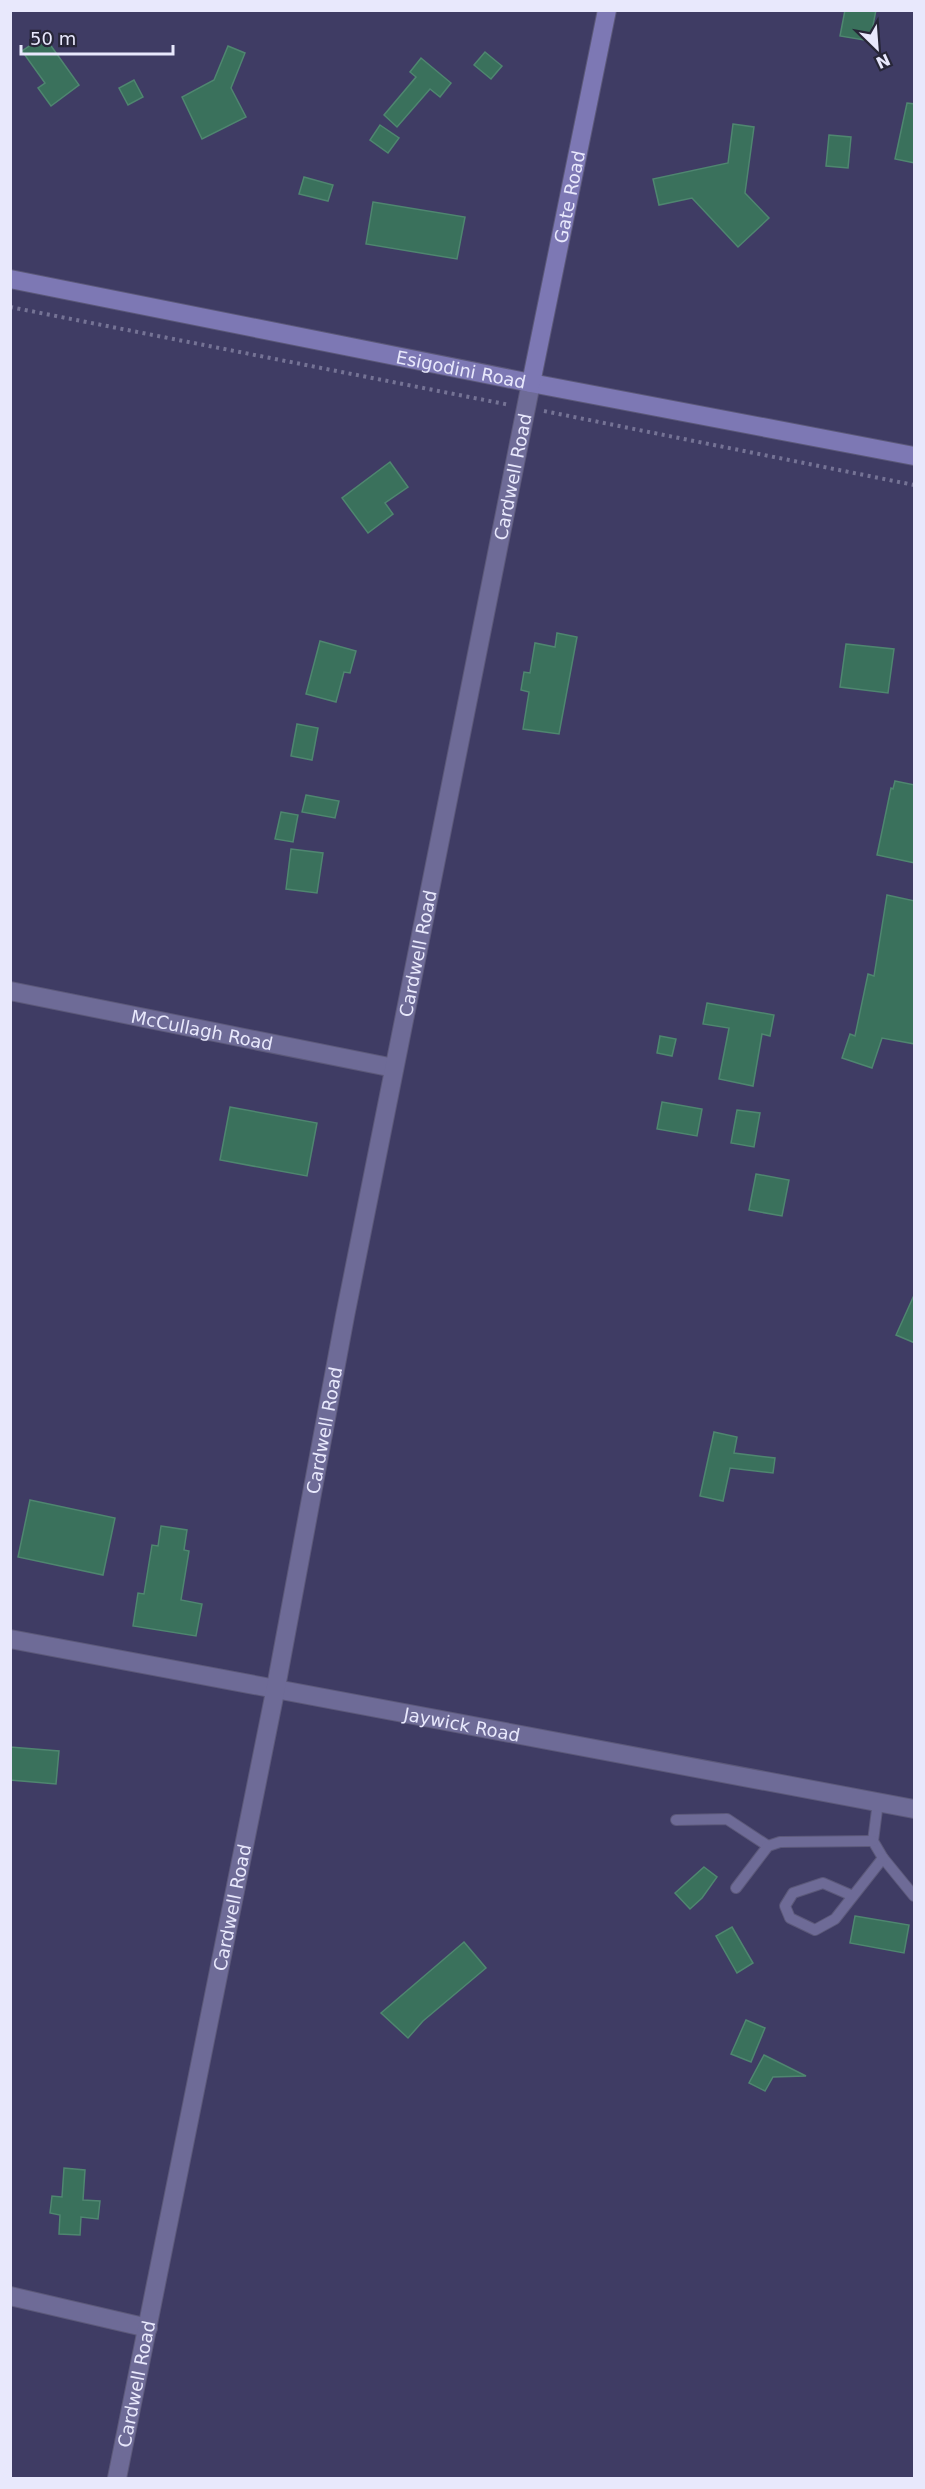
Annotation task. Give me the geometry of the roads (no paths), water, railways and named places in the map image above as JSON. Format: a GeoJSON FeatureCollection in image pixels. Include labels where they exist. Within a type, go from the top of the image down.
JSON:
{"type":"FeatureCollection","features":[{"type":"Feature","properties":{"kind":"main road","name":"Gate Road"},"geometry":{"type":"LineString","coordinates":[[531,383],[607,10]]}},
{"type":"Feature","properties":{"kind":"main road","name":"Esigodini Road"},"geometry":{"type":"LineString","coordinates":[[10,279],[531,383],[915,456]]}},
{"type":"Feature","properties":{"kind":"street","name":"Cardwell Road"},"geometry":{"type":"LineString","coordinates":[[117,2478],[276,1687],[342,1327],[531,383]]}},
{"type":"Feature","properties":{"kind":"street","name":"McCullagh Road"},"geometry":{"type":"LineString","coordinates":[[10,991],[394,1068]]}},
{"type":"Feature","properties":{"kind":"street","name":"Jaywick Road"},"geometry":{"type":"LineString","coordinates":[[10,1638],[151,1667],[276,1687],[915,1809]]}},
{"type":"Feature","properties":{"kind":"street"},"geometry":{"type":"LineString","coordinates":[[10,2296],[148,2328]]}},
{"type":"Feature","properties":{"kind":"lane"},"geometry":{"type":"LineString","coordinates":[[878,1802],[873,1840],[884,1858],[915,1896]]}},
{"type":"Feature","properties":{"kind":"lane"},"geometry":{"type":"LineString","coordinates":[[676,1820],[728,1819],[768,1846]]}},
{"type":"Feature","properties":{"kind":"lane"},"geometry":{"type":"LineString","coordinates":[[736,1888],[768,1846],[780,1842],[873,1840]]}},
{"type":"Feature","properties":{"kind":"lane"},"geometry":{"type":"LineString","coordinates":[[853,1896],[822,1883],[793,1893],[785,1906],[790,1918],[815,1930],[835,1919],[884,1858]]}}]}
